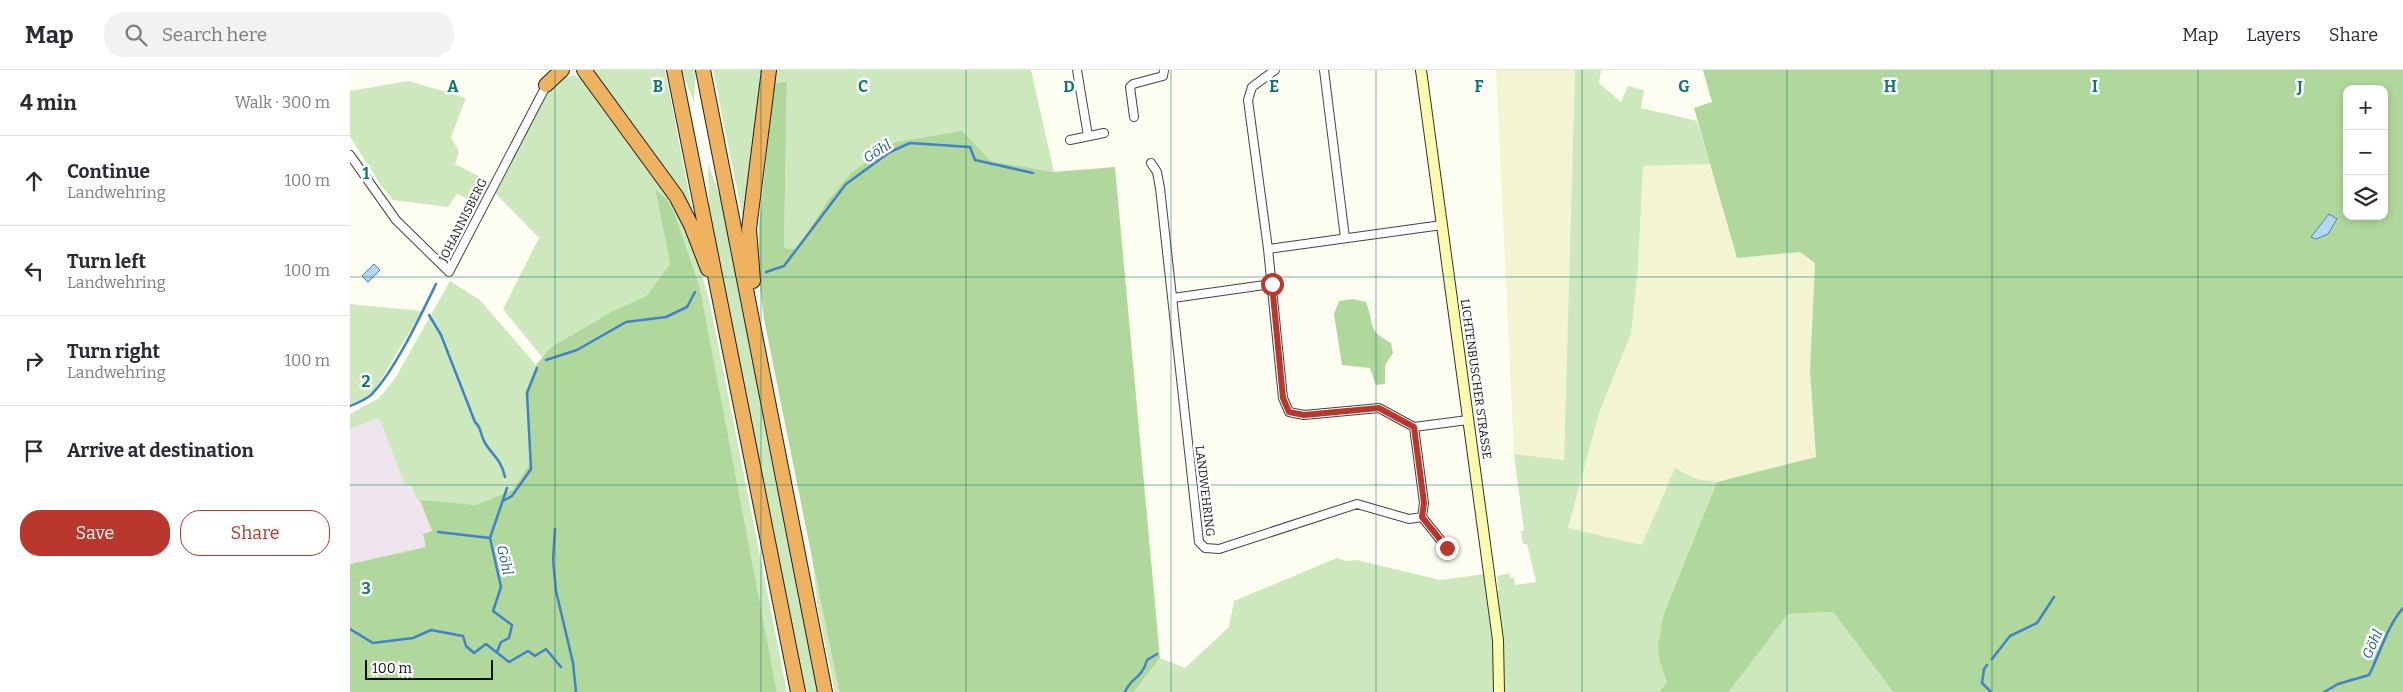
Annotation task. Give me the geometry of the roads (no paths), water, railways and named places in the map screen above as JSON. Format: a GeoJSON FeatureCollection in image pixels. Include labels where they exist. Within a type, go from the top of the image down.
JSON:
{"type":"FeatureCollection","features":[{"type":"Feature","properties":{"kind":"highway"},"geometry":{"type":"LineString","coordinates":[[546,85],[562,70]]}},
{"type":"Feature","properties":{"kind":"highway"},"geometry":{"type":"LineString","coordinates":[[584,70],[676,196],[691,225],[705,264],[717,285]]}},
{"type":"Feature","properties":{"kind":"highway"},"geometry":{"type":"LineString","coordinates":[[674,70],[798,692]]}},
{"type":"Feature","properties":{"kind":"highway"},"geometry":{"type":"LineString","coordinates":[[703,70],[825,692]]}},
{"type":"Feature","properties":{"kind":"highway"},"geometry":{"type":"LineString","coordinates":[[750,312],[753,284],[749,229],[769,70]]}},
{"type":"Feature","properties":{"kind":"street","name":"JOHANNISBERG"},"geometry":{"type":"LineString","coordinates":[[350,155],[396,220],[449,272],[554,70]]}},
{"type":"Feature","properties":{"kind":"street"},"geometry":{"type":"LineString","coordinates":[[1077,70],[1088,136]]}},
{"type":"Feature","properties":{"kind":"street"},"geometry":{"type":"LineString","coordinates":[[1134,118],[1130,87],[1133,84],[1163,76],[1164,70]]}},
{"type":"Feature","properties":{"kind":"street"},"geometry":{"type":"LineString","coordinates":[[1276,70],[1252,87],[1248,100],[1268,249],[1283,398],[1289,412],[1304,415],[1379,408],[1414,427],[1468,420]]}},
{"type":"Feature","properties":{"kind":"street"},"geometry":{"type":"LineString","coordinates":[[1324,70],[1345,238]]}},
{"type":"Feature","properties":{"kind":"street","name":"LICHTENBUSCHER STRASSE"},"geometry":{"type":"LineString","coordinates":[[1421,70],[1498,640],[1499,692]]}},
{"type":"Feature","properties":{"kind":"street"},"geometry":{"type":"LineString","coordinates":[[1070,140],[1104,133]]}},
{"type":"Feature","properties":{"kind":"street","name":"LANDWEHRING"},"geometry":{"type":"LineString","coordinates":[[1150,163],[1157,172],[1160,188],[1173,298],[1196,534],[1199,542],[1205,548],[1219,549],[1357,504],[1409,519],[1422,517]]}},
{"type":"Feature","properties":{"kind":"street"},"geometry":{"type":"LineString","coordinates":[[1268,249],[1442,225]]}},
{"type":"Feature","properties":{"kind":"street"},"geometry":{"type":"LineString","coordinates":[[1173,298],[1272,284]]}},
{"type":"Feature","properties":{"kind":"street"},"geometry":{"type":"LineString","coordinates":[[1414,427],[1424,503],[1422,517],[1447,548]]}},
{"type":"Feature","properties":{"kind":"water"},"geometry":{"type":"Polygon","coordinates":[[[2329,214],[2337,219],[2328,234],[2316,239],[2311,237],[2329,214]]]}},
{"type":"Feature","properties":{"kind":"water"},"geometry":{"type":"Polygon","coordinates":[[[374,264],[380,270],[368,282],[362,276],[374,264]]]}},
{"type":"Feature","properties":{"kind":"waterway","name":"Göhl"},"geometry":{"type":"LineString","coordinates":[[766,272],[784,266],[846,184],[890,152],[910,143],[970,147],[975,160],[1033,173]]}},
{"type":"Feature","properties":{"kind":"waterway"},"geometry":{"type":"LineString","coordinates":[[350,406],[364,400],[380,385],[406,342],[436,284]]}},
{"type":"Feature","properties":{"kind":"waterway","name":"Göhl"},"geometry":{"type":"LineString","coordinates":[[546,360],[577,350],[626,322],[666,317],[687,307],[695,292]]}},
{"type":"Feature","properties":{"kind":"waterway"},"geometry":{"type":"LineString","coordinates":[[429,315],[441,335],[483,440],[499,462],[505,477]]}},
{"type":"Feature","properties":{"kind":"waterway","name":"Göhl"},"geometry":{"type":"LineString","coordinates":[[503,501],[512,496],[531,469],[527,393],[537,368]]}},
{"type":"Feature","properties":{"kind":"waterway"},"geometry":{"type":"LineString","coordinates":[[490,538],[507,488]]}},
{"type":"Feature","properties":{"kind":"waterway"},"geometry":{"type":"LineString","coordinates":[[555,529],[553,560],[556,591],[573,663],[576,692]]}},
{"type":"Feature","properties":{"kind":"waterway","name":"Göhl"},"geometry":{"type":"LineString","coordinates":[[438,532],[490,538],[501,587],[493,611],[512,625],[509,638],[501,642],[497,652]]}},
{"type":"Feature","properties":{"kind":"waterway","name":"Göhl"},"geometry":{"type":"LineString","coordinates":[[1992,659],[2010,636],[2037,623],[2054,597]]}},
{"type":"Feature","properties":{"kind":"waterway","name":"Göhl"},"geometry":{"type":"LineString","coordinates":[[2324,692],[2338,684],[2369,675],[2388,632],[2403,608]]}},
{"type":"Feature","properties":{"kind":"waterway","name":"Göhl"},"geometry":{"type":"LineString","coordinates":[[350,629],[373,643],[413,638],[431,630],[463,636],[466,646],[474,653],[486,644],[509,662],[528,651],[535,656],[546,649],[561,667]]}},
{"type":"Feature","properties":{"kind":"waterway"},"geometry":{"type":"LineString","coordinates":[[1125,692],[1130,683],[1142,671],[1147,660],[1157,654]]}},
{"type":"Feature","properties":{"kind":"waterway","name":"Göhl"},"geometry":{"type":"LineString","coordinates":[[1987,665],[1984,669],[1982,683],[1991,692]]}}]}
